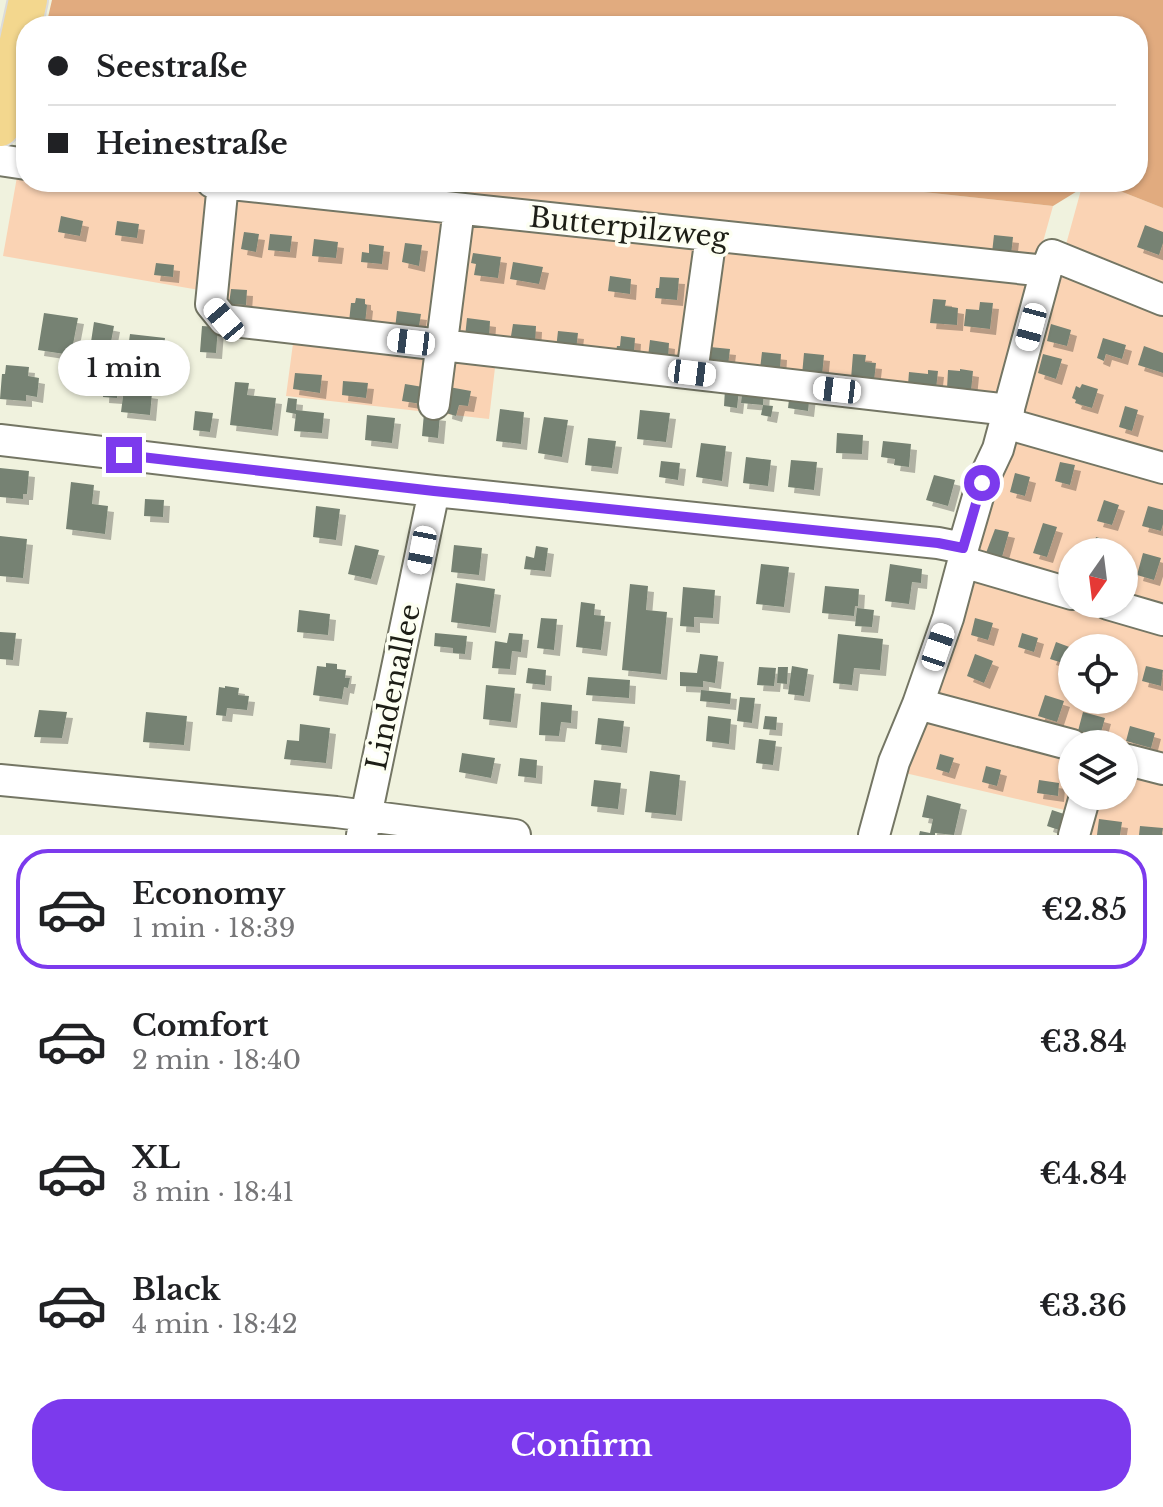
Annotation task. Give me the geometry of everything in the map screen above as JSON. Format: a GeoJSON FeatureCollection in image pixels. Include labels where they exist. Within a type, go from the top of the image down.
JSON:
{"type":"FeatureCollection","features":[{"type":"Feature","properties":{"kind":"main road"},"geometry":{"type":"LineString","coordinates":[[0,127],[16,54]]}},
{"type":"Feature","properties":{"kind":"street"},"geometry":{"type":"LineString","coordinates":[[222,192],[211,304],[224,320],[692,373],[1007,417],[1163,468]]}},
{"type":"Feature","properties":{"kind":"street","name":"Butterpilzweg"},"geometry":{"type":"LineString","coordinates":[[305,192],[711,236],[1049,263],[1163,300]]}},
{"type":"Feature","properties":{"kind":"street"},"geometry":{"type":"LineString","coordinates":[[434,404],[459,209]]}},
{"type":"Feature","properties":{"kind":"street"},"geometry":{"type":"LineString","coordinates":[[692,373],[711,236]]}},
{"type":"Feature","properties":{"kind":"street"},"geometry":{"type":"LineString","coordinates":[[874,835],[894,762],[948,618],[982,483],[998,449],[1049,263]]}},
{"type":"Feature","properties":{"kind":"street"},"geometry":{"type":"LineString","coordinates":[[0,440],[434,491],[938,543],[1058,589]]}},
{"type":"Feature","properties":{"kind":"street","name":"Lindenallee"},"geometry":{"type":"LineString","coordinates":[[364,826],[434,491]]}},
{"type":"Feature","properties":{"kind":"street"},"geometry":{"type":"LineString","coordinates":[[1138,613],[1163,620]]}},
{"type":"Feature","properties":{"kind":"street"},"geometry":{"type":"LineString","coordinates":[[918,704],[1058,741]]}},
{"type":"Feature","properties":{"kind":"street"},"geometry":{"type":"LineString","coordinates":[[1138,763],[1163,769]]}},
{"type":"Feature","properties":{"kind":"street"},"geometry":{"type":"LineString","coordinates":[[0,780],[336,812],[364,826],[515,835]]}},
{"type":"Feature","properties":{"kind":"street"},"geometry":{"type":"LineString","coordinates":[[1074,835],[1081,810]]}},
{"type":"Feature","properties":{"kind":"shaded area"},"geometry":{"type":"Polygon","coordinates":[[[52,0],[1163,0],[1163,208],[1122,192],[1148,192],[1148,16],[48,16],[52,0]]]}},
{"type":"Feature","properties":{"kind":"shaded area"},"geometry":{"type":"Polygon","coordinates":[[[16,183],[16,192],[924,192],[1053,206],[995,414],[496,359],[489,419],[286,396],[294,336],[218,327],[205,291],[3,256],[16,183]]]}},
{"type":"Feature","properties":{"kind":"shaded area"},"geometry":{"type":"Polygon","coordinates":[[[924,192],[1076,192],[1053,206],[924,192]]]}},
{"type":"Feature","properties":{"kind":"shaded area"},"geometry":{"type":"Polygon","coordinates":[[[1080,192],[1122,192],[1163,208],[1163,835],[1062,835],[1069,811],[1065,810],[1138,810],[1138,730],[1058,730],[1058,808],[905,773],[1018,419],[1080,192]]]}},
{"type":"Feature","properties":{"kind":"building"},"geometry":{"type":"Polygon","coordinates":[[[61,216],[83,221],[80,236],[58,232],[61,216]]]}},
{"type":"Feature","properties":{"kind":"building"},"geometry":{"type":"Polygon","coordinates":[[[117,221],[139,224],[137,238],[115,235],[117,221]]]}},
{"type":"Feature","properties":{"kind":"building"},"geometry":{"type":"Polygon","coordinates":[[[1145,225],[1163,232],[1159,255],[1137,247],[1145,225]]]}},
{"type":"Feature","properties":{"kind":"building"},"geometry":{"type":"Polygon","coordinates":[[[244,232],[259,234],[256,252],[241,249],[244,232]]]}},
{"type":"Feature","properties":{"kind":"building"},"geometry":{"type":"Polygon","coordinates":[[[270,234],[292,236],[290,252],[268,250],[270,234]]]}},
{"type":"Feature","properties":{"kind":"building"},"geometry":{"type":"Polygon","coordinates":[[[994,235],[1013,237],[1011,255],[992,253],[994,235]]]}},
{"type":"Feature","properties":{"kind":"building"},"geometry":{"type":"Polygon","coordinates":[[[314,239],[338,242],[336,258],[312,256],[314,239]]]}},
{"type":"Feature","properties":{"kind":"building"},"geometry":{"type":"Polygon","coordinates":[[[405,243],[422,245],[419,266],[402,262],[405,243]]]}},
{"type":"Feature","properties":{"kind":"building"},"geometry":{"type":"Polygon","coordinates":[[[369,244],[384,246],[382,264],[361,262],[362,252],[369,253],[369,244]]]}},
{"type":"Feature","properties":{"kind":"building"},"geometry":{"type":"Polygon","coordinates":[[[473,253],[501,257],[498,278],[474,275],[476,264],[471,263],[473,253]]]}},
{"type":"Feature","properties":{"kind":"building"},"geometry":{"type":"Polygon","coordinates":[[[513,262],[543,267],[539,284],[510,279],[513,262]]]}},
{"type":"Feature","properties":{"kind":"building"},"geometry":{"type":"Polygon","coordinates":[[[156,263],[174,265],[173,277],[154,275],[156,263]]]}},
{"type":"Feature","properties":{"kind":"building"},"geometry":{"type":"Polygon","coordinates":[[[610,276],[631,279],[630,294],[608,291],[610,276]]]}},
{"type":"Feature","properties":{"kind":"building"},"geometry":{"type":"Polygon","coordinates":[[[660,277],[679,278],[677,300],[655,298],[660,277]]]}},
{"type":"Feature","properties":{"kind":"building"},"geometry":{"type":"Polygon","coordinates":[[[231,289],[247,290],[246,305],[229,304],[231,289]]]}},
{"type":"Feature","properties":{"kind":"building"},"geometry":{"type":"Polygon","coordinates":[[[356,298],[365,299],[365,324],[349,322],[351,303],[355,303],[356,298]]]}},
{"type":"Feature","properties":{"kind":"building"},"geometry":{"type":"Polygon","coordinates":[[[933,299],[946,300],[945,306],[958,308],[957,325],[930,323],[933,299]]]}},
{"type":"Feature","properties":{"kind":"building"},"geometry":{"type":"Polygon","coordinates":[[[980,302],[993,303],[990,329],[964,326],[966,309],[979,310],[980,302]]]}},
{"type":"Feature","properties":{"kind":"building"},"geometry":{"type":"Polygon","coordinates":[[[397,311],[421,314],[418,332],[395,329],[397,311]]]}},
{"type":"Feature","properties":{"kind":"building"},"geometry":{"type":"Polygon","coordinates":[[[44,313],[78,318],[71,355],[38,350],[44,313]]]}},
{"type":"Feature","properties":{"kind":"building"},"geometry":{"type":"Polygon","coordinates":[[[467,318],[490,321],[489,339],[465,337],[467,318]]]}},
{"type":"Feature","properties":{"kind":"building"},"geometry":{"type":"Polygon","coordinates":[[[94,322],[114,326],[108,358],[89,355],[94,322]]]}},
{"type":"Feature","properties":{"kind":"building"},"geometry":{"type":"Polygon","coordinates":[[[513,324],[536,326],[535,345],[510,342],[513,324]]]}},
{"type":"Feature","properties":{"kind":"building"},"geometry":{"type":"Polygon","coordinates":[[[1051,324],[1071,330],[1067,346],[1047,341],[1051,324]]]}},
{"type":"Feature","properties":{"kind":"building"},"geometry":{"type":"Polygon","coordinates":[[[202,326],[218,327],[216,353],[200,352],[202,326]]]}},
{"type":"Feature","properties":{"kind":"building"},"geometry":{"type":"Polygon","coordinates":[[[558,331],[578,333],[576,350],[556,349],[558,331]]]}},
{"type":"Feature","properties":{"kind":"building"},"geometry":{"type":"Polygon","coordinates":[[[130,334],[165,338],[160,381],[124,377],[130,334]]]}},
{"type":"Feature","properties":{"kind":"building"},"geometry":{"type":"Polygon","coordinates":[[[621,336],[635,338],[634,353],[616,351],[621,336]]]}},
{"type":"Feature","properties":{"kind":"building"},"geometry":{"type":"Polygon","coordinates":[[[1103,338],[1126,345],[1122,359],[1106,354],[1104,361],[1097,358],[1103,338]]]}},
{"type":"Feature","properties":{"kind":"building"},"geometry":{"type":"Polygon","coordinates":[[[650,340],[669,343],[668,359],[648,357],[650,340]]]}},
{"type":"Feature","properties":{"kind":"building"},"geometry":{"type":"Polygon","coordinates":[[[1144,346],[1163,353],[1163,373],[1138,365],[1144,346]]]}},
{"type":"Feature","properties":{"kind":"building"},"geometry":{"type":"Polygon","coordinates":[[[710,347],[730,349],[728,366],[708,369],[710,347]]]}},
{"type":"Feature","properties":{"kind":"building"},"geometry":{"type":"Polygon","coordinates":[[[762,352],[781,354],[780,371],[760,369],[762,352]]]}},
{"type":"Feature","properties":{"kind":"building"},"geometry":{"type":"Polygon","coordinates":[[[804,353],[824,355],[822,376],[802,375],[804,353]]]}},
{"type":"Feature","properties":{"kind":"building"},"geometry":{"type":"Polygon","coordinates":[[[853,354],[866,355],[865,362],[876,363],[874,381],[851,379],[853,354]]]}},
{"type":"Feature","properties":{"kind":"building"},"geometry":{"type":"Polygon","coordinates":[[[1043,354],[1062,359],[1056,379],[1038,373],[1043,354]]]}},
{"type":"Feature","properties":{"kind":"building"},"geometry":{"type":"Polygon","coordinates":[[[6,365],[29,367],[28,376],[39,378],[37,397],[26,395],[26,401],[0,399],[6,365]]]}},
{"type":"Feature","properties":{"kind":"building"},"geometry":{"type":"Polygon","coordinates":[[[928,370],[938,371],[936,389],[908,385],[909,372],[928,374],[928,370]]]}},
{"type":"Feature","properties":{"kind":"building"},"geometry":{"type":"Polygon","coordinates":[[[948,370],[973,371],[971,391],[947,389],[948,370]]]}},
{"type":"Feature","properties":{"kind":"building"},"geometry":{"type":"Polygon","coordinates":[[[295,373],[322,375],[320,393],[293,389],[295,373]]]}},
{"type":"Feature","properties":{"kind":"building"},"geometry":{"type":"Polygon","coordinates":[[[104,377],[119,378],[117,398],[103,397],[104,377]]]}},
{"type":"Feature","properties":{"kind":"building"},"geometry":{"type":"Polygon","coordinates":[[[343,381],[368,383],[366,398],[342,395],[343,381]]]}},
{"type":"Feature","properties":{"kind":"building"},"geometry":{"type":"Polygon","coordinates":[[[235,382],[249,383],[247,395],[276,398],[272,430],[230,425],[235,382]]]}},
{"type":"Feature","properties":{"kind":"building"},"geometry":{"type":"Polygon","coordinates":[[[405,384],[423,387],[421,404],[402,401],[405,384]]]}},
{"type":"Feature","properties":{"kind":"building"},"geometry":{"type":"Polygon","coordinates":[[[1082,384],[1098,389],[1092,408],[1075,403],[1076,400],[1072,398],[1076,386],[1080,388],[1082,384]]]}},
{"type":"Feature","properties":{"kind":"building"},"geometry":{"type":"Polygon","coordinates":[[[743,386],[764,389],[763,405],[741,403],[743,386]]]}},
{"type":"Feature","properties":{"kind":"building"},"geometry":{"type":"Polygon","coordinates":[[[449,387],[471,391],[468,406],[459,405],[456,416],[446,413],[449,387]]]}},
{"type":"Feature","properties":{"kind":"building"},"geometry":{"type":"Polygon","coordinates":[[[124,389],[152,393],[150,415],[121,412],[124,389]]]}},
{"type":"Feature","properties":{"kind":"building"},"geometry":{"type":"Polygon","coordinates":[[[725,389],[739,390],[737,408],[724,406],[725,389]]]}},
{"type":"Feature","properties":{"kind":"building"},"geometry":{"type":"Polygon","coordinates":[[[790,391],[810,393],[808,411],[788,408],[790,391]]]}},
{"type":"Feature","properties":{"kind":"building"},"geometry":{"type":"Polygon","coordinates":[[[288,398],[297,399],[296,410],[324,413],[322,433],[294,431],[296,414],[286,412],[288,398]]]}},
{"type":"Feature","properties":{"kind":"building"},"geometry":{"type":"Polygon","coordinates":[[[763,405],[773,406],[771,417],[761,415],[763,405]]]}},
{"type":"Feature","properties":{"kind":"building"},"geometry":{"type":"Polygon","coordinates":[[[1125,406],[1138,410],[1132,431],[1119,427],[1125,406]]]}},
{"type":"Feature","properties":{"kind":"building"},"geometry":{"type":"Polygon","coordinates":[[[500,409],[524,412],[521,444],[496,441],[500,409]]]}},
{"type":"Feature","properties":{"kind":"building"},"geometry":{"type":"Polygon","coordinates":[[[640,410],[670,413],[666,442],[637,439],[640,410]]]}},
{"type":"Feature","properties":{"kind":"building"},"geometry":{"type":"Polygon","coordinates":[[[195,411],[213,413],[210,432],[193,430],[195,411]]]}},
{"type":"Feature","properties":{"kind":"building"},"geometry":{"type":"Polygon","coordinates":[[[424,413],[440,415],[438,438],[422,436],[424,413]]]}},
{"type":"Feature","properties":{"kind":"building"},"geometry":{"type":"Polygon","coordinates":[[[367,415],[395,418],[392,443],[365,440],[367,415]]]}},
{"type":"Feature","properties":{"kind":"building"},"geometry":{"type":"Polygon","coordinates":[[[544,417],[568,420],[562,457],[538,453],[544,417]]]}},
{"type":"Feature","properties":{"kind":"building"},"geometry":{"type":"Polygon","coordinates":[[[837,433],[863,435],[862,454],[836,453],[837,433]]]}},
{"type":"Feature","properties":{"kind":"building"},"geometry":{"type":"Polygon","coordinates":[[[588,438],[616,441],[612,468],[585,465],[588,438]]]}},
{"type":"Feature","properties":{"kind":"building"},"geometry":{"type":"Polygon","coordinates":[[[883,441],[911,444],[909,467],[894,465],[895,459],[881,457],[883,441]]]}},
{"type":"Feature","properties":{"kind":"building"},"geometry":{"type":"Polygon","coordinates":[[[701,443],[726,446],[722,481],[696,477],[701,443]]]}},
{"type":"Feature","properties":{"kind":"building"},"geometry":{"type":"Polygon","coordinates":[[[746,457],[771,460],[768,486],[743,483],[746,457]]]}},
{"type":"Feature","properties":{"kind":"building"},"geometry":{"type":"Polygon","coordinates":[[[791,460],[817,462],[814,490],[788,487],[791,460]]]}},
{"type":"Feature","properties":{"kind":"building"},"geometry":{"type":"Polygon","coordinates":[[[661,461],[680,463],[678,480],[659,477],[661,461]]]}},
{"type":"Feature","properties":{"kind":"building"},"geometry":{"type":"Polygon","coordinates":[[[1060,462],[1075,465],[1070,485],[1055,481],[1060,462]]]}},
{"type":"Feature","properties":{"kind":"building"},"geometry":{"type":"Polygon","coordinates":[[[0,468],[29,471],[27,494],[23,494],[23,499],[0,497],[0,468]]]}},
{"type":"Feature","properties":{"kind":"building"},"geometry":{"type":"Polygon","coordinates":[[[1015,473],[1030,477],[1025,496],[1010,492],[1015,473]]]}},
{"type":"Feature","properties":{"kind":"building"},"geometry":{"type":"Polygon","coordinates":[[[934,475],[955,480],[948,506],[926,500],[934,475]]]}},
{"type":"Feature","properties":{"kind":"building"},"geometry":{"type":"Polygon","coordinates":[[[71,482],[94,485],[92,504],[108,506],[105,534],[66,529],[71,482]]]}},
{"type":"Feature","properties":{"kind":"building"},"geometry":{"type":"Polygon","coordinates":[[[145,499],[164,500],[163,517],[144,516],[145,499]]]}},
{"type":"Feature","properties":{"kind":"building"},"geometry":{"type":"Polygon","coordinates":[[[1104,500],[1119,505],[1112,525],[1097,521],[1104,500]]]}},
{"type":"Feature","properties":{"kind":"building"},"geometry":{"type":"Polygon","coordinates":[[[316,506],[340,509],[336,540],[313,537],[316,506]]]}},
{"type":"Feature","properties":{"kind":"building"},"geometry":{"type":"Polygon","coordinates":[[[1148,506],[1163,510],[1161,531],[1142,526],[1148,506]]]}},
{"type":"Feature","properties":{"kind":"building"},"geometry":{"type":"Polygon","coordinates":[[[1043,523],[1057,527],[1047,557],[1033,553],[1043,523]]]}},
{"type":"Feature","properties":{"kind":"building"},"geometry":{"type":"Polygon","coordinates":[[[995,529],[1009,532],[1002,557],[986,553],[995,529]]]}},
{"type":"Feature","properties":{"kind":"building"},"geometry":{"type":"Polygon","coordinates":[[[0,536],[27,539],[23,578],[0,576],[0,536]]]}},
{"type":"Feature","properties":{"kind":"building"},"geometry":{"type":"Polygon","coordinates":[[[355,545],[379,550],[371,579],[348,574],[355,545]]]}},
{"type":"Feature","properties":{"kind":"building"},"geometry":{"type":"Polygon","coordinates":[[[454,545],[482,548],[479,575],[451,572],[454,545]]]}},
{"type":"Feature","properties":{"kind":"building"},"geometry":{"type":"Polygon","coordinates":[[[536,546],[548,548],[545,571],[524,569],[526,556],[534,558],[536,546]]]}},
{"type":"Feature","properties":{"kind":"building"},"geometry":{"type":"Polygon","coordinates":[[[1143,553],[1161,558],[1154,580],[1138,575],[1143,553]]]}},
{"type":"Feature","properties":{"kind":"building"},"geometry":{"type":"Polygon","coordinates":[[[761,564],[789,567],[784,607],[756,604],[761,564]]]}},
{"type":"Feature","properties":{"kind":"building"},"geometry":{"type":"Polygon","coordinates":[[[890,564],[922,569],[921,583],[912,582],[909,604],[885,601],[890,564]]]}},
{"type":"Feature","properties":{"kind":"building"},"geometry":{"type":"Polygon","coordinates":[[[456,583],[495,589],[490,627],[451,622],[456,583]]]}},
{"type":"Feature","properties":{"kind":"building"},"geometry":{"type":"Polygon","coordinates":[[[630,584],[648,586],[646,610],[667,612],[661,674],[622,670],[630,584]]]}},
{"type":"Feature","properties":{"kind":"building"},"geometry":{"type":"Polygon","coordinates":[[[825,586],[859,589],[854,616],[822,613],[825,586]]]}},
{"type":"Feature","properties":{"kind":"building"},"geometry":{"type":"Polygon","coordinates":[[[683,587],[715,590],[713,618],[694,617],[694,627],[680,626],[683,587]]]}},
{"type":"Feature","properties":{"kind":"building"},"geometry":{"type":"Polygon","coordinates":[[[581,602],[595,604],[594,615],[605,616],[601,650],[576,647],[581,602]]]}},
{"type":"Feature","properties":{"kind":"building"},"geometry":{"type":"Polygon","coordinates":[[[857,608],[874,610],[872,627],[855,626],[857,608]]]}},
{"type":"Feature","properties":{"kind":"building"},"geometry":{"type":"Polygon","coordinates":[[[299,610],[330,614],[328,635],[297,632],[299,610]]]}},
{"type":"Feature","properties":{"kind":"building"},"geometry":{"type":"Polygon","coordinates":[[[541,618],[557,619],[554,650],[537,648],[541,618]]]}},
{"type":"Feature","properties":{"kind":"building"},"geometry":{"type":"Polygon","coordinates":[[[975,618],[993,623],[988,640],[971,635],[975,618]]]}},
{"type":"Feature","properties":{"kind":"building"},"geometry":{"type":"Polygon","coordinates":[[[0,632],[16,633],[13,660],[0,659],[0,632]]]}},
{"type":"Feature","properties":{"kind":"building"},"geometry":{"type":"Polygon","coordinates":[[[435,633],[467,636],[465,654],[453,653],[453,648],[434,646],[435,633]]]}},
{"type":"Feature","properties":{"kind":"building"},"geometry":{"type":"Polygon","coordinates":[[[509,633],[523,634],[521,652],[512,651],[510,669],[492,668],[495,641],[507,643],[509,633]]]}},
{"type":"Feature","properties":{"kind":"building"},"geometry":{"type":"Polygon","coordinates":[[[1022,633],[1038,638],[1034,652],[1018,647],[1022,633]]]}},
{"type":"Feature","properties":{"kind":"building"},"geometry":{"type":"Polygon","coordinates":[[[838,634],[883,639],[880,670],[854,668],[852,685],[833,683],[838,634]]]}},
{"type":"Feature","properties":{"kind":"building"},"geometry":{"type":"Polygon","coordinates":[[[1056,642],[1058,643],[1058,662],[1050,659],[1056,642]]]}},
{"type":"Feature","properties":{"kind":"building"},"geometry":{"type":"Polygon","coordinates":[[[700,654],[718,656],[715,683],[703,681],[703,687],[680,686],[680,672],[697,673],[700,654]]]}},
{"type":"Feature","properties":{"kind":"building"},"geometry":{"type":"Polygon","coordinates":[[[975,654],[993,661],[984,683],[967,676],[975,654]]]}},
{"type":"Feature","properties":{"kind":"building"},"geometry":{"type":"Polygon","coordinates":[[[326,663],[337,664],[337,669],[346,670],[345,678],[350,678],[348,688],[344,687],[342,699],[313,695],[317,666],[326,667],[326,663]]]}},
{"type":"Feature","properties":{"kind":"building"},"geometry":{"type":"Polygon","coordinates":[[[792,666],[808,669],[804,696],[788,694],[792,666]]]}},
{"type":"Feature","properties":{"kind":"building"},"geometry":{"type":"Polygon","coordinates":[[[1146,666],[1163,670],[1161,686],[1142,681],[1146,666]]]}},
{"type":"Feature","properties":{"kind":"building"},"geometry":{"type":"Polygon","coordinates":[[[759,667],[776,668],[774,686],[757,685],[759,667]]]}},
{"type":"Feature","properties":{"kind":"building"},"geometry":{"type":"Polygon","coordinates":[[[778,667],[788,667],[787,684],[777,683],[778,667]]]}},
{"type":"Feature","properties":{"kind":"building"},"geometry":{"type":"Polygon","coordinates":[[[528,668],[546,670],[545,685],[526,683],[528,668]]]}},
{"type":"Feature","properties":{"kind":"building"},"geometry":{"type":"Polygon","coordinates":[[[588,677],[630,680],[629,698],[586,695],[588,677]]]}},
{"type":"Feature","properties":{"kind":"building"},"geometry":{"type":"Polygon","coordinates":[[[486,685],[515,688],[511,722],[483,719],[486,685]]]}},
{"type":"Feature","properties":{"kind":"building"},"geometry":{"type":"Polygon","coordinates":[[[219,687],[239,688],[238,695],[249,696],[247,710],[227,708],[226,716],[216,715],[219,687]]]}},
{"type":"Feature","properties":{"kind":"building"},"geometry":{"type":"Polygon","coordinates":[[[701,690],[731,693],[730,704],[700,701],[701,690]]]}},
{"type":"Feature","properties":{"kind":"building"},"geometry":{"type":"Polygon","coordinates":[[[1045,695],[1058,699],[1057,722],[1038,716],[1045,695]]]}},
{"type":"Feature","properties":{"kind":"building"},"geometry":{"type":"Polygon","coordinates":[[[740,697],[755,698],[752,723],[737,721],[740,697]]]}},
{"type":"Feature","properties":{"kind":"building"},"geometry":{"type":"Polygon","coordinates":[[[541,702],[572,705],[571,723],[561,722],[559,736],[539,735],[541,702]]]}},
{"type":"Feature","properties":{"kind":"building"},"geometry":{"type":"Polygon","coordinates":[[[39,710],[67,712],[62,738],[34,737],[39,710]]]}},
{"type":"Feature","properties":{"kind":"building"},"geometry":{"type":"Polygon","coordinates":[[[146,712],[187,716],[184,745],[143,742],[146,712]]]}},
{"type":"Feature","properties":{"kind":"building"},"geometry":{"type":"Polygon","coordinates":[[[1082,714],[1105,718],[1102,730],[1078,730],[1082,714]]]}},
{"type":"Feature","properties":{"kind":"building"},"geometry":{"type":"Polygon","coordinates":[[[708,716],[731,719],[729,744],[706,741],[708,716]]]}},
{"type":"Feature","properties":{"kind":"building"},"geometry":{"type":"Polygon","coordinates":[[[765,716],[777,717],[776,730],[763,729],[765,716]]]}},
{"type":"Feature","properties":{"kind":"building"},"geometry":{"type":"Polygon","coordinates":[[[598,718],[624,721],[621,747],[595,744],[598,718]]]}},
{"type":"Feature","properties":{"kind":"building"},"geometry":{"type":"Polygon","coordinates":[[[300,724],[330,728],[326,763],[284,759],[287,740],[299,741],[300,724]]]}},
{"type":"Feature","properties":{"kind":"building"},"geometry":{"type":"Polygon","coordinates":[[[1130,726],[1155,733],[1151,748],[1138,744],[1138,730],[1129,730],[1130,726]]]}},
{"type":"Feature","properties":{"kind":"building"},"geometry":{"type":"Polygon","coordinates":[[[759,739],[776,741],[773,765],[756,763],[759,739]]]}},
{"type":"Feature","properties":{"kind":"building"},"geometry":{"type":"Polygon","coordinates":[[[462,753],[495,758],[491,778],[459,772],[462,753]]]}},
{"type":"Feature","properties":{"kind":"building"},"geometry":{"type":"Polygon","coordinates":[[[940,754],[954,758],[949,773],[936,769],[940,754]]]}},
{"type":"Feature","properties":{"kind":"building"},"geometry":{"type":"Polygon","coordinates":[[[520,758],[537,760],[536,778],[518,776],[520,758]]]}},
{"type":"Feature","properties":{"kind":"building"},"geometry":{"type":"Polygon","coordinates":[[[986,766],[1001,770],[997,786],[982,782],[986,766]]]}},
{"type":"Feature","properties":{"kind":"building"},"geometry":{"type":"Polygon","coordinates":[[[650,771],[680,775],[676,815],[645,812],[650,771]]]}},
{"type":"Feature","properties":{"kind":"building"},"geometry":{"type":"Polygon","coordinates":[[[594,780],[621,783],[618,809],[591,806],[594,780]]]}},
{"type":"Feature","properties":{"kind":"building"},"geometry":{"type":"Polygon","coordinates":[[[1039,780],[1058,783],[1058,796],[1037,793],[1039,780]]]}},
{"type":"Feature","properties":{"kind":"building"},"geometry":{"type":"Polygon","coordinates":[[[927,795],[961,804],[954,835],[919,835],[920,831],[930,833],[933,819],[922,817],[927,795]]]}},
{"type":"Feature","properties":{"kind":"building"},"geometry":{"type":"Polygon","coordinates":[[[1052,810],[1064,814],[1059,830],[1047,826],[1052,810]]]}},
{"type":"Feature","properties":{"kind":"building"},"geometry":{"type":"Polygon","coordinates":[[[1099,819],[1122,822],[1120,835],[1097,835],[1099,819]]]}},
{"type":"Feature","properties":{"kind":"building"},"geometry":{"type":"Polygon","coordinates":[[[1140,826],[1163,828],[1162,835],[1139,835],[1140,826]]]}},
{"type":"Feature","properties":{"kind":"route"},"geometry":{"type":"LineString","coordinates":[[124,455],[963,548],[982,483]]}}]}
